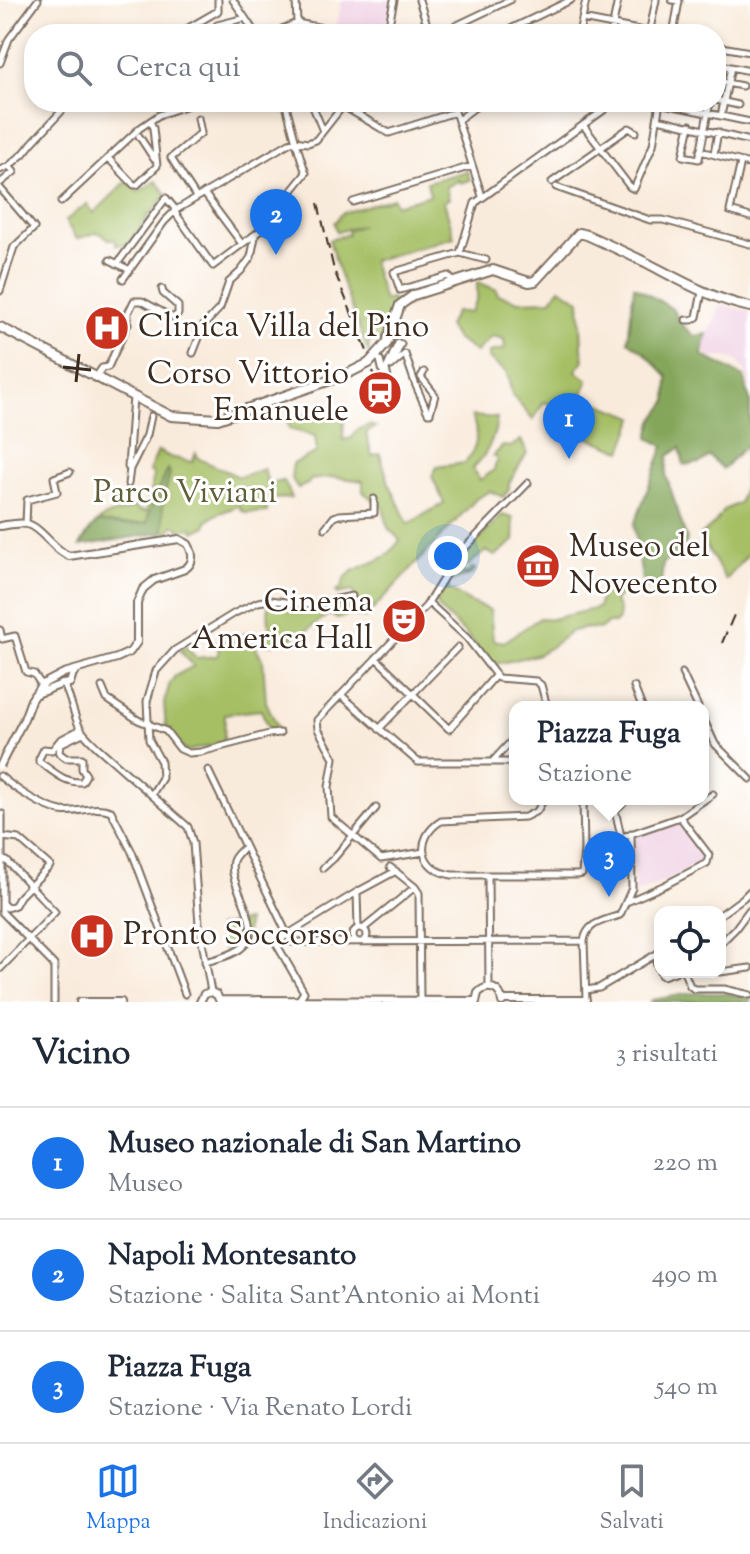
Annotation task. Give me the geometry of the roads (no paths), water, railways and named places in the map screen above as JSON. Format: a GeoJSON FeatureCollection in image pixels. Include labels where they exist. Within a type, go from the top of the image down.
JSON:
{"type":"FeatureCollection","features":[{"type":"Feature","properties":{"kind":"main road"},"geometry":{"type":"LineString","coordinates":[[0,327],[164,413],[176,417],[223,418],[356,371],[377,357],[387,343],[403,302],[429,288],[493,270],[533,282],[581,233],[702,292],[750,307]]}},
{"type":"Feature","properties":{"kind":"street"},"geometry":{"type":"LineString","coordinates":[[0,63],[9,39],[38,0]]}},
{"type":"Feature","properties":{"kind":"street"},"geometry":{"type":"LineString","coordinates":[[195,24],[218,11],[218,0]]}},
{"type":"Feature","properties":{"kind":"street"},"geometry":{"type":"LineString","coordinates":[[233,0],[249,24]]}},
{"type":"Feature","properties":{"kind":"street"},"geometry":{"type":"LineString","coordinates":[[296,0],[297,23],[302,24]]}},
{"type":"Feature","properties":{"kind":"street"},"geometry":{"type":"LineString","coordinates":[[389,24],[394,0]]}},
{"type":"Feature","properties":{"kind":"street"},"geometry":{"type":"LineString","coordinates":[[419,0],[427,24]]}},
{"type":"Feature","properties":{"kind":"street"},"geometry":{"type":"LineString","coordinates":[[460,24],[510,0]]}},
{"type":"Feature","properties":{"kind":"street"},"geometry":{"type":"LineString","coordinates":[[521,24],[571,0]]}},
{"type":"Feature","properties":{"kind":"street"},"geometry":{"type":"LineString","coordinates":[[581,24],[586,0]]}},
{"type":"Feature","properties":{"kind":"street"},"geometry":{"type":"LineString","coordinates":[[613,24],[618,0]]}},
{"type":"Feature","properties":{"kind":"street"},"geometry":{"type":"LineString","coordinates":[[652,24],[656,0]]}},
{"type":"Feature","properties":{"kind":"street"},"geometry":{"type":"LineString","coordinates":[[674,24],[675,1]]}},
{"type":"Feature","properties":{"kind":"street"},"geometry":{"type":"LineString","coordinates":[[221,24],[245,18]]}},
{"type":"Feature","properties":{"kind":"street"},"geometry":{"type":"LineString","coordinates":[[582,19],[608,24]]}},
{"type":"Feature","properties":{"kind":"street"},"geometry":{"type":"LineString","coordinates":[[726,48],[750,52]]}},
{"type":"Feature","properties":{"kind":"street"},"geometry":{"type":"LineString","coordinates":[[726,66],[750,71]]}},
{"type":"Feature","properties":{"kind":"street"},"geometry":{"type":"LineString","coordinates":[[726,92],[731,67]]}},
{"type":"Feature","properties":{"kind":"street"},"geometry":{"type":"LineString","coordinates":[[728,83],[742,86]]}},
{"type":"Feature","properties":{"kind":"street"},"geometry":{"type":"LineString","coordinates":[[726,102],[738,105]]}},
{"type":"Feature","properties":{"kind":"street"},"geometry":{"type":"LineString","coordinates":[[0,170],[24,153],[61,112]]}},
{"type":"Feature","properties":{"kind":"street"},"geometry":{"type":"LineString","coordinates":[[61,202],[150,121],[166,112]]}},
{"type":"Feature","properties":{"kind":"street"},"geometry":{"type":"LineString","coordinates":[[117,264],[166,198],[213,266],[274,220],[306,173],[288,112]]}},
{"type":"Feature","properties":{"kind":"street"},"geometry":{"type":"LineString","coordinates":[[316,112],[324,130]]}},
{"type":"Feature","properties":{"kind":"street"},"geometry":{"type":"LineString","coordinates":[[123,279],[175,210],[289,143],[313,142],[339,112]]}},
{"type":"Feature","properties":{"kind":"street"},"geometry":{"type":"LineString","coordinates":[[357,112],[389,133],[455,112],[482,196]]}},
{"type":"Feature","properties":{"kind":"street"},"geometry":{"type":"LineString","coordinates":[[458,120],[469,112]]}},
{"type":"Feature","properties":{"kind":"street"},"geometry":{"type":"LineString","coordinates":[[460,253],[475,203],[482,196],[601,112]]}},
{"type":"Feature","properties":{"kind":"street"},"geometry":{"type":"LineString","coordinates":[[583,125],[634,189],[653,145],[657,112]]}},
{"type":"Feature","properties":{"kind":"street"},"geometry":{"type":"LineString","coordinates":[[699,112],[750,122]]}},
{"type":"Feature","properties":{"kind":"street"},"geometry":{"type":"LineString","coordinates":[[721,116],[722,112]]}},
{"type":"Feature","properties":{"kind":"street"},"geometry":{"type":"LineString","coordinates":[[690,125],[683,156],[699,159],[708,114]]}},
{"type":"Feature","properties":{"kind":"street"},"geometry":{"type":"LineString","coordinates":[[196,197],[171,158],[201,133],[198,118]]}},
{"type":"Feature","properties":{"kind":"street"},"geometry":{"type":"LineString","coordinates":[[657,119],[750,141]]}},
{"type":"Feature","properties":{"kind":"street"},"geometry":{"type":"LineString","coordinates":[[150,121],[157,165]]}},
{"type":"Feature","properties":{"kind":"street"},"geometry":{"type":"LineString","coordinates":[[636,132],[629,128],[554,185],[650,220],[663,220],[750,244]]}},
{"type":"Feature","properties":{"kind":"street"},"geometry":{"type":"LineString","coordinates":[[714,154],[718,132]]}},
{"type":"Feature","properties":{"kind":"street"},"geometry":{"type":"LineString","coordinates":[[138,134],[157,165]]}},
{"type":"Feature","properties":{"kind":"street"},"geometry":{"type":"LineString","coordinates":[[700,151],[750,164]]}},
{"type":"Feature","properties":{"kind":"street"},"geometry":{"type":"LineString","coordinates":[[110,156],[136,186],[157,165]]}},
{"type":"Feature","properties":{"kind":"street"},"geometry":{"type":"LineString","coordinates":[[741,162],[730,211],[750,217]]}},
{"type":"Feature","properties":{"kind":"street"},"geometry":{"type":"LineString","coordinates":[[0,291],[14,247],[34,228],[0,185],[14,172],[9,166]]}},
{"type":"Feature","properties":{"kind":"street"},"geometry":{"type":"LineString","coordinates":[[353,202],[472,166]]}},
{"type":"Feature","properties":{"kind":"street"},"geometry":{"type":"LineString","coordinates":[[204,193],[242,244]]}},
{"type":"Feature","properties":{"kind":"street"},"geometry":{"type":"LineString","coordinates":[[193,353],[204,325],[220,308],[229,282],[251,257],[255,236]]}},
{"type":"Feature","properties":{"kind":"street"},"geometry":{"type":"LineString","coordinates":[[453,281],[448,276],[400,290],[394,272],[460,253],[486,260]]}},
{"type":"Feature","properties":{"kind":"street"},"geometry":{"type":"LineString","coordinates":[[110,260],[130,270]]}},
{"type":"Feature","properties":{"kind":"street"},"geometry":{"type":"LineString","coordinates":[[96,378],[101,369],[108,367],[128,324],[128,314],[134,301],[144,302],[169,317],[178,314],[178,306],[162,289]]}},
{"type":"Feature","properties":{"kind":"street"},"geometry":{"type":"LineString","coordinates":[[686,320],[697,317],[702,292]]}},
{"type":"Feature","properties":{"kind":"street"},"geometry":{"type":"LineString","coordinates":[[377,357],[388,394],[391,393],[386,369],[398,343],[401,344],[391,366],[405,354],[430,413],[435,395],[421,377],[424,372]]}},
{"type":"Feature","properties":{"kind":"street"},"geometry":{"type":"LineString","coordinates":[[130,469],[134,397]]}},
{"type":"Feature","properties":{"kind":"street"},"geometry":{"type":"LineString","coordinates":[[128,484],[130,469],[147,435],[151,416]]}},
{"type":"Feature","properties":{"kind":"street"},"geometry":{"type":"LineString","coordinates":[[26,524],[27,500],[57,492],[54,478],[70,472]]}},
{"type":"Feature","properties":{"kind":"street"},"geometry":{"type":"LineString","coordinates":[[424,852],[381,859],[331,817],[329,787],[334,758],[317,724],[320,715],[429,603],[458,555],[528,483]]}},
{"type":"Feature","properties":{"kind":"street"},"geometry":{"type":"LineString","coordinates":[[325,528],[339,515],[374,513],[374,499]]}},
{"type":"Feature","properties":{"kind":"street"},"geometry":{"type":"LineString","coordinates":[[0,526],[26,524],[62,553],[76,556],[179,539],[188,544],[193,555],[185,569],[154,580],[143,589],[137,603],[137,642],[130,652],[84,667],[66,679],[43,687],[33,696],[1,764]]}},
{"type":"Feature","properties":{"kind":"street"},"geometry":{"type":"LineString","coordinates":[[152,794],[162,778],[161,762],[149,740],[147,701],[156,671],[175,650],[258,602],[270,600],[310,605],[352,596]]}},
{"type":"Feature","properties":{"kind":"street"},"geometry":{"type":"LineString","coordinates":[[429,603],[467,638],[495,676],[536,681],[541,685],[544,701]]}},
{"type":"Feature","properties":{"kind":"street"},"geometry":{"type":"LineString","coordinates":[[0,630],[2,639],[15,636],[26,672],[34,674],[43,687]]}},
{"type":"Feature","properties":{"kind":"street"},"geometry":{"type":"LineString","coordinates":[[379,729],[458,647]]}},
{"type":"Feature","properties":{"kind":"street"},"geometry":{"type":"LineString","coordinates":[[376,658],[449,729],[495,676]]}},
{"type":"Feature","properties":{"kind":"street"},"geometry":{"type":"LineString","coordinates":[[682,673],[695,701]]}},
{"type":"Feature","properties":{"kind":"street"},"geometry":{"type":"LineString","coordinates":[[66,679],[82,731],[188,827],[193,843],[199,924],[211,992]]}},
{"type":"Feature","properties":{"kind":"street"},"geometry":{"type":"LineString","coordinates":[[102,687],[107,699],[148,725],[166,731],[180,749],[189,753],[280,733]]}},
{"type":"Feature","properties":{"kind":"street"},"geometry":{"type":"LineString","coordinates":[[634,687],[640,701]]}},
{"type":"Feature","properties":{"kind":"street"},"geometry":{"type":"LineString","coordinates":[[341,695],[418,762],[509,762]]}},
{"type":"Feature","properties":{"kind":"street"},"geometry":{"type":"LineString","coordinates":[[82,731],[60,744],[59,751],[66,758],[82,758],[82,769],[86,775],[82,782],[68,781],[39,762],[44,749],[52,750],[60,740],[82,731]]}},
{"type":"Feature","properties":{"kind":"street"},"geometry":{"type":"LineString","coordinates":[[709,731],[715,744],[750,779]]}},
{"type":"Feature","properties":{"kind":"street"},"geometry":{"type":"LineString","coordinates":[[493,761],[509,744]]}},
{"type":"Feature","properties":{"kind":"street"},"geometry":{"type":"LineString","coordinates":[[208,770],[291,942],[584,941]]}},
{"type":"Feature","properties":{"kind":"street"},"geometry":{"type":"LineString","coordinates":[[0,776],[61,811],[102,808],[111,811],[132,852],[185,994]]}},
{"type":"Feature","properties":{"kind":"street"},"geometry":{"type":"LineString","coordinates":[[709,797],[713,794]]}},
{"type":"Feature","properties":{"kind":"street"},"geometry":{"type":"LineString","coordinates":[[540,805],[537,811],[525,817],[441,821],[431,829],[424,852],[433,869],[442,873],[488,876],[582,874],[583,805]]}},
{"type":"Feature","properties":{"kind":"street"},"geometry":{"type":"LineString","coordinates":[[620,805],[615,810],[621,836]]}},
{"type":"Feature","properties":{"kind":"street"},"geometry":{"type":"LineString","coordinates":[[584,850],[680,817],[697,805]]}},
{"type":"Feature","properties":{"kind":"street"},"geometry":{"type":"LineString","coordinates":[[323,868],[376,808]]}},
{"type":"Feature","properties":{"kind":"street"},"geometry":{"type":"LineString","coordinates":[[2,814],[1,909],[54,965],[54,1002]]}},
{"type":"Feature","properties":{"kind":"street"},"geometry":{"type":"LineString","coordinates":[[628,901],[707,863],[709,855],[680,817]]}},
{"type":"Feature","properties":{"kind":"street"},"geometry":{"type":"LineString","coordinates":[[200,1002],[204,994],[211,992],[220,1001],[476,1001],[478,993],[489,987],[498,990],[502,1001],[586,1001],[585,932],[620,915],[628,901],[632,888],[631,833]]}},
{"type":"Feature","properties":{"kind":"street"},"geometry":{"type":"LineString","coordinates":[[1,836],[19,839],[50,866],[14,906],[1,909]]}},
{"type":"Feature","properties":{"kind":"street"},"geometry":{"type":"LineString","coordinates":[[205,962],[240,949],[249,936],[248,914],[233,869],[233,861],[245,847]]}},
{"type":"Feature","properties":{"kind":"street"},"geometry":{"type":"LineString","coordinates":[[0,969],[55,912],[6,860],[2,863]]}},
{"type":"Feature","properties":{"kind":"street"},"geometry":{"type":"LineString","coordinates":[[297,1001],[304,992],[277,945],[287,934],[393,869],[419,893],[420,1002]]}},
{"type":"Feature","properties":{"kind":"street"},"geometry":{"type":"LineString","coordinates":[[488,876],[489,987]]}},
{"type":"Feature","properties":{"kind":"street"},"geometry":{"type":"LineString","coordinates":[[360,941],[353,934],[415,887]]}},
{"type":"Feature","properties":{"kind":"street"},"geometry":{"type":"LineString","coordinates":[[726,911],[750,891]]}},
{"type":"Feature","properties":{"kind":"street"},"geometry":{"type":"LineString","coordinates":[[357,892],[361,928]]}},
{"type":"Feature","properties":{"kind":"street"},"geometry":{"type":"LineString","coordinates":[[726,938],[750,909]]}},
{"type":"Feature","properties":{"kind":"street"},"geometry":{"type":"LineString","coordinates":[[586,990],[599,988],[654,957]]}},
{"type":"Feature","properties":{"kind":"street"},"geometry":{"type":"LineString","coordinates":[[726,971],[750,968]]}},
{"type":"Feature","properties":{"kind":"street"},"geometry":{"type":"LineString","coordinates":[[687,978],[694,989],[724,989],[750,995]]}},
{"type":"Feature","properties":{"kind":"street"},"geometry":{"type":"LineString","coordinates":[[80,1002],[121,1002]]}},
{"type":"Feature","properties":{"kind":"tunnel"},"geometry":{"type":"LineString","coordinates":[[185,994],[187,1002]]}},
{"type":"Feature","properties":{"kind":"railway"},"geometry":{"type":"LineString","coordinates":[[318,203],[334,270],[367,351]]}},
{"type":"Feature","properties":{"kind":"railway"},"geometry":{"type":"LineString","coordinates":[[373,371],[382,401]]}},
{"type":"Feature","properties":{"kind":"railway"},"geometry":{"type":"LineString","coordinates":[[722,643],[734,615]]}},
{"type":"Feature","properties":{"kind":"place","name":"Napoli Montesanto"},"geometry":{"type":"Point","coordinates":[276,255]}},
{"type":"Feature","properties":{"kind":"place","name":"Clinica Villa del Pino"},"geometry":{"type":"Point","coordinates":[107,328]}},
{"type":"Feature","properties":{"kind":"place","name":"Corso Vittorio Emanuele"},"geometry":{"type":"Point","coordinates":[380,393]}},
{"type":"Feature","properties":{"kind":"place","name":"Museo nazionale di San Martino"},"geometry":{"type":"Point","coordinates":[569,459]}},
{"type":"Feature","properties":{"kind":"place","name":"Museo del Novecento"},"geometry":{"type":"Point","coordinates":[538,566]}},
{"type":"Feature","properties":{"kind":"place","name":"Cinema America Hall"},"geometry":{"type":"Point","coordinates":[404,621]}},
{"type":"Feature","properties":{"kind":"place","name":"Piazza Fuga"},"geometry":{"type":"Point","coordinates":[609,897]}},
{"type":"Feature","properties":{"kind":"place","name":"Pronto Soccorso"},"geometry":{"type":"Point","coordinates":[92,936]}},
{"type":"Feature","properties":{"kind":"park label","name":"Parco Viviani"},"geometry":{"type":"Point","coordinates":[185,494]}}]}
